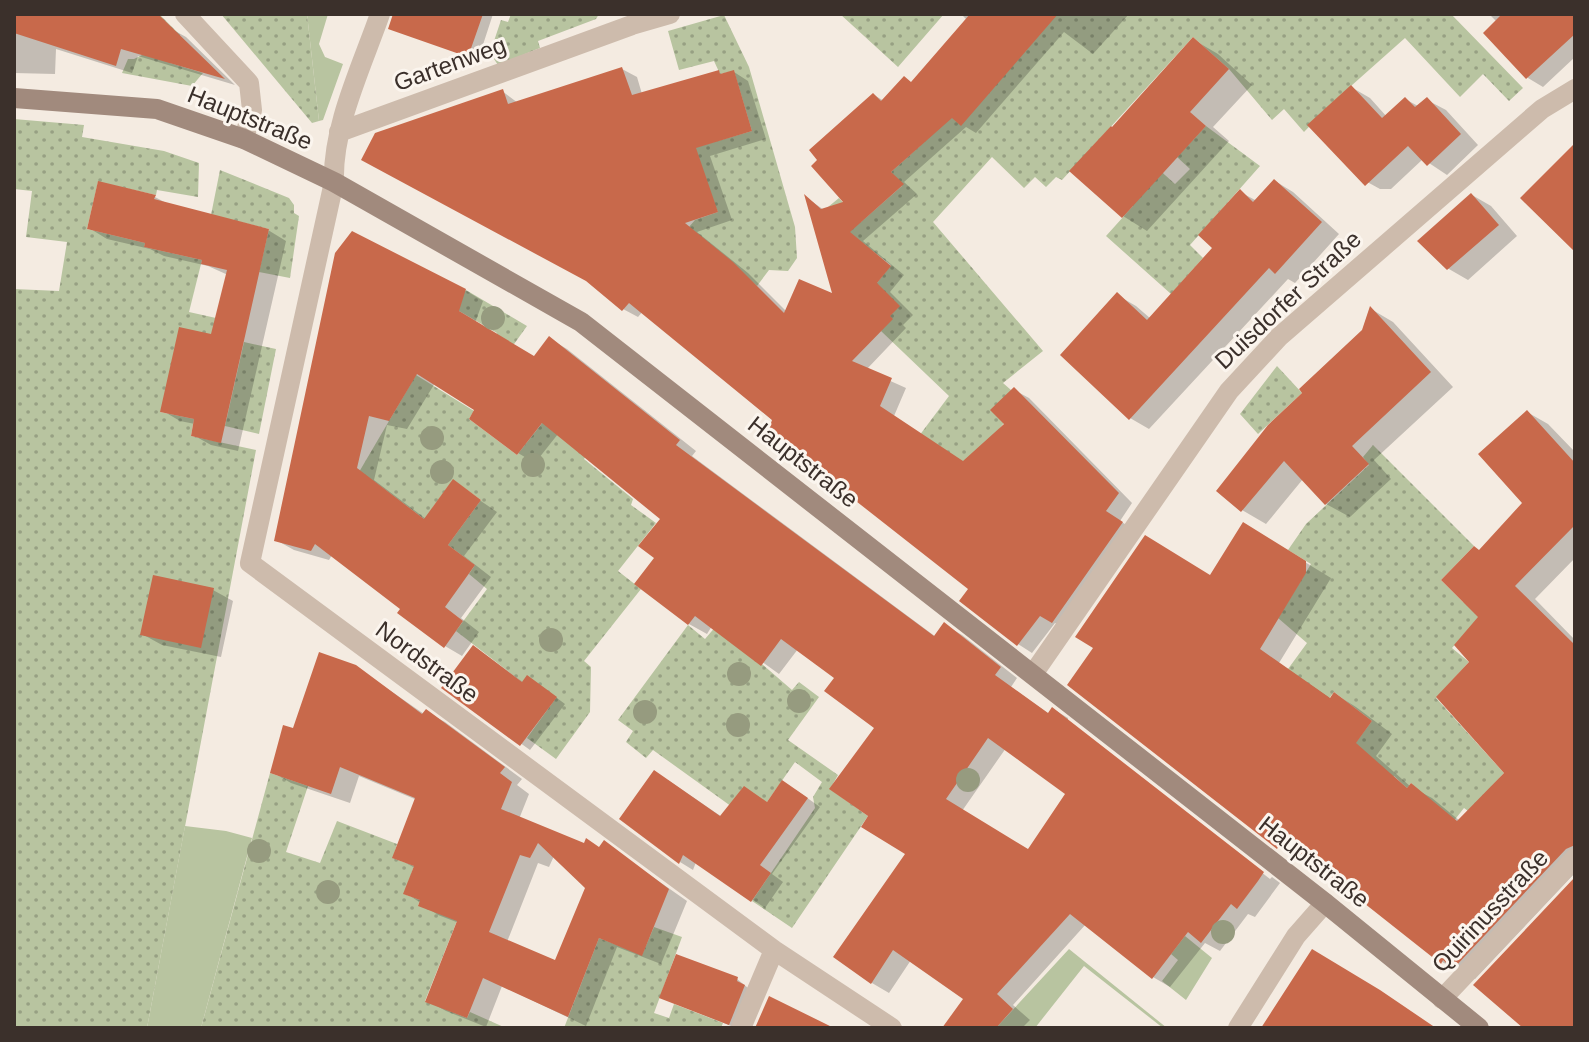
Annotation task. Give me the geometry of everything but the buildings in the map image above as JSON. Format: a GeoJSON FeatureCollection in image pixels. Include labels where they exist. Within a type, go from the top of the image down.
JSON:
{"type":"FeatureCollection","features":[{"type":"Feature","properties":{"kind":"main road","name":"Hauptstraße"},"geometry":{"type":"LineString","coordinates":[[14,98],[157,109],[244,139],[334,182],[581,322],[1325,903],[1479,1028]]}},
{"type":"Feature","properties":{"kind":"street"},"geometry":{"type":"LineString","coordinates":[[185,14],[249,83],[252,110],[244,139]]}},
{"type":"Feature","properties":{"kind":"street"},"geometry":{"type":"LineString","coordinates":[[334,182],[333,159],[339,132],[380,14]]}},
{"type":"Feature","properties":{"kind":"street","name":"Gartenweg"},"geometry":{"type":"LineString","coordinates":[[339,132],[630,20],[670,14]]}},
{"type":"Feature","properties":{"kind":"street","name":"Duisdorfer Straße"},"geometry":{"type":"LineString","coordinates":[[1033,674],[1239,380],[1279,337],[1450,188],[1542,109],[1575,89]]}},
{"type":"Feature","properties":{"kind":"street","name":"Nordstraße"},"geometry":{"type":"LineString","coordinates":[[334,182],[250,563],[774,950],[892,1028]]}},
{"type":"Feature","properties":{"kind":"street","name":"Quirinusstraße"},"geometry":{"type":"LineString","coordinates":[[1442,999],[1575,858]]}},
{"type":"Feature","properties":{"kind":"street"},"geometry":{"type":"LineString","coordinates":[[1238,1028],[1296,936],[1325,903]]}},
{"type":"Feature","properties":{"kind":"street"},"geometry":{"type":"LineString","coordinates":[[741,1028],[774,950]]}},
{"type":"Feature","properties":{"kind":"green space"},"geometry":{"type":"Polygon","coordinates":[[[146,14],[159,14],[180,35],[170,63],[203,73],[192,86],[122,73],[128,59],[142,55],[147,33],[146,14]]]}},
{"type":"Feature","properties":{"kind":"green space"},"geometry":{"type":"Polygon","coordinates":[[[221,14],[307,14],[319,121],[312,123],[221,14]]]}},
{"type":"Feature","properties":{"kind":"green space"},"geometry":{"type":"Polygon","coordinates":[[[307,14],[328,14],[319,44],[325,57],[343,64],[323,120],[319,121],[307,14]]]}},
{"type":"Feature","properties":{"kind":"green space"},"geometry":{"type":"Polygon","coordinates":[[[511,14],[599,14],[596,19],[538,41],[540,48],[498,65],[490,53],[501,20],[508,22],[511,14]]]}},
{"type":"Feature","properties":{"kind":"green space"},"geometry":{"type":"Polygon","coordinates":[[[840,14],[944,14],[898,67],[840,14]]]}},
{"type":"Feature","properties":{"kind":"green space"},"geometry":{"type":"Polygon","coordinates":[[[1018,14],[1451,14],[1523,88],[1509,101],[1483,74],[1460,97],[1405,38],[1304,132],[1284,109],[1272,120],[1229,69],[1193,37],[1062,180],[1056,177],[1046,187],[1035,177],[1024,188],[992,157],[933,222],[1043,351],[1003,383],[1011,390],[1004,423],[938,503],[919,436],[949,396],[881,331],[890,316],[877,283],[891,265],[870,249],[857,264],[845,264],[828,207],[839,198],[861,222],[902,186],[891,172],[920,146],[931,99],[961,125],[1018,14]]]}},
{"type":"Feature","properties":{"kind":"green space"},"geometry":{"type":"Polygon","coordinates":[[[724,15],[749,67],[795,227],[797,258],[788,271],[769,270],[757,286],[689,227],[695,220],[718,212],[690,149],[752,131],[734,71],[720,74],[714,61],[679,70],[668,31],[724,15]]]}},
{"type":"Feature","properties":{"kind":"green space"},"geometry":{"type":"Polygon","coordinates":[[[14,119],[84,125],[82,137],[164,151],[199,163],[198,197],[157,190],[156,195],[98,182],[87,229],[145,243],[144,247],[202,260],[189,312],[216,318],[212,334],[160,412],[194,419],[191,436],[256,450],[147,1028],[14,1028],[14,289],[59,291],[67,242],[26,237],[32,191],[14,189],[14,119]]]}},
{"type":"Feature","properties":{"kind":"green space"},"geometry":{"type":"Polygon","coordinates":[[[1206,126],[1260,166],[1190,245],[1203,258],[1171,294],[1106,236],[1133,206],[1119,194],[1146,158],[1175,184],[1190,169],[1177,157],[1206,126]]]}},
{"type":"Feature","properties":{"kind":"green space"},"geometry":{"type":"Polygon","coordinates":[[[220,170],[289,198],[294,205],[294,213],[299,216],[290,278],[259,272],[269,229],[211,215],[220,170]]]}},
{"type":"Feature","properties":{"kind":"green space"},"geometry":{"type":"Polygon","coordinates":[[[466,290],[527,326],[494,372],[480,362],[497,333],[454,308],[466,290]]]}},
{"type":"Feature","properties":{"kind":"green space"},"geometry":{"type":"Polygon","coordinates":[[[244,342],[276,349],[259,434],[225,426],[244,342]]]}},
{"type":"Feature","properties":{"kind":"green space"},"geometry":{"type":"Polygon","coordinates":[[[1277,366],[1302,393],[1258,434],[1240,414],[1277,366]]]}},
{"type":"Feature","properties":{"kind":"green space"},"geometry":{"type":"Polygon","coordinates":[[[416,375],[474,411],[469,419],[517,455],[551,412],[593,446],[584,459],[633,499],[631,505],[656,523],[618,571],[641,589],[584,661],[591,667],[590,712],[556,759],[527,738],[556,698],[522,682],[456,631],[487,589],[469,574],[475,565],[448,545],[481,500],[453,480],[433,507],[428,522],[375,482],[352,484],[416,375]]]}},
{"type":"Feature","properties":{"kind":"green space"},"geometry":{"type":"Polygon","coordinates":[[[1373,445],[1474,546],[1441,580],[1463,602],[1513,620],[1475,622],[1452,648],[1469,662],[1436,698],[1504,773],[1490,788],[1492,828],[1464,808],[1446,831],[1411,783],[1407,788],[1394,776],[1371,803],[1333,773],[1372,721],[1334,692],[1320,710],[1288,669],[1307,643],[1278,618],[1311,564],[1288,550],[1306,524],[1369,465],[1363,457],[1373,445]]]}},
{"type":"Feature","properties":{"kind":"green space"},"geometry":{"type":"Polygon","coordinates":[[[688,625],[705,639],[717,625],[792,690],[799,682],[819,697],[788,740],[838,775],[830,789],[868,816],[792,928],[752,901],[815,808],[813,797],[822,782],[795,762],[753,822],[653,750],[646,758],[626,742],[633,731],[618,720],[688,625]]]}},
{"type":"Feature","properties":{"kind":"green space"},"geometry":{"type":"Polygon","coordinates":[[[270,773],[308,786],[286,852],[320,863],[337,821],[397,844],[393,858],[414,866],[404,894],[420,900],[418,906],[498,818],[425,1001],[467,1018],[470,1012],[506,1028],[201,1028],[270,773]]]}},
{"type":"Feature","properties":{"kind":"green space"},"geometry":{"type":"Polygon","coordinates":[[[185,826],[252,838],[201,1028],[147,1028],[185,826]]]}},
{"type":"Feature","properties":{"kind":"green space"},"geometry":{"type":"Polygon","coordinates":[[[654,927],[682,937],[654,1013],[669,1018],[674,1004],[723,1023],[721,1028],[564,1028],[599,938],[642,955],[654,927]]]}},
{"type":"Feature","properties":{"kind":"green space"},"geometry":{"type":"Polygon","coordinates":[[[1185,936],[1212,958],[1186,1000],[1162,981],[1178,960],[1171,954],[1185,936]]]}},
{"type":"Feature","properties":{"kind":"green space"},"geometry":{"type":"Polygon","coordinates":[[[1069,949],[1167,1028],[1084,966],[1035,1028],[996,1028],[1069,949]]]}}]}
